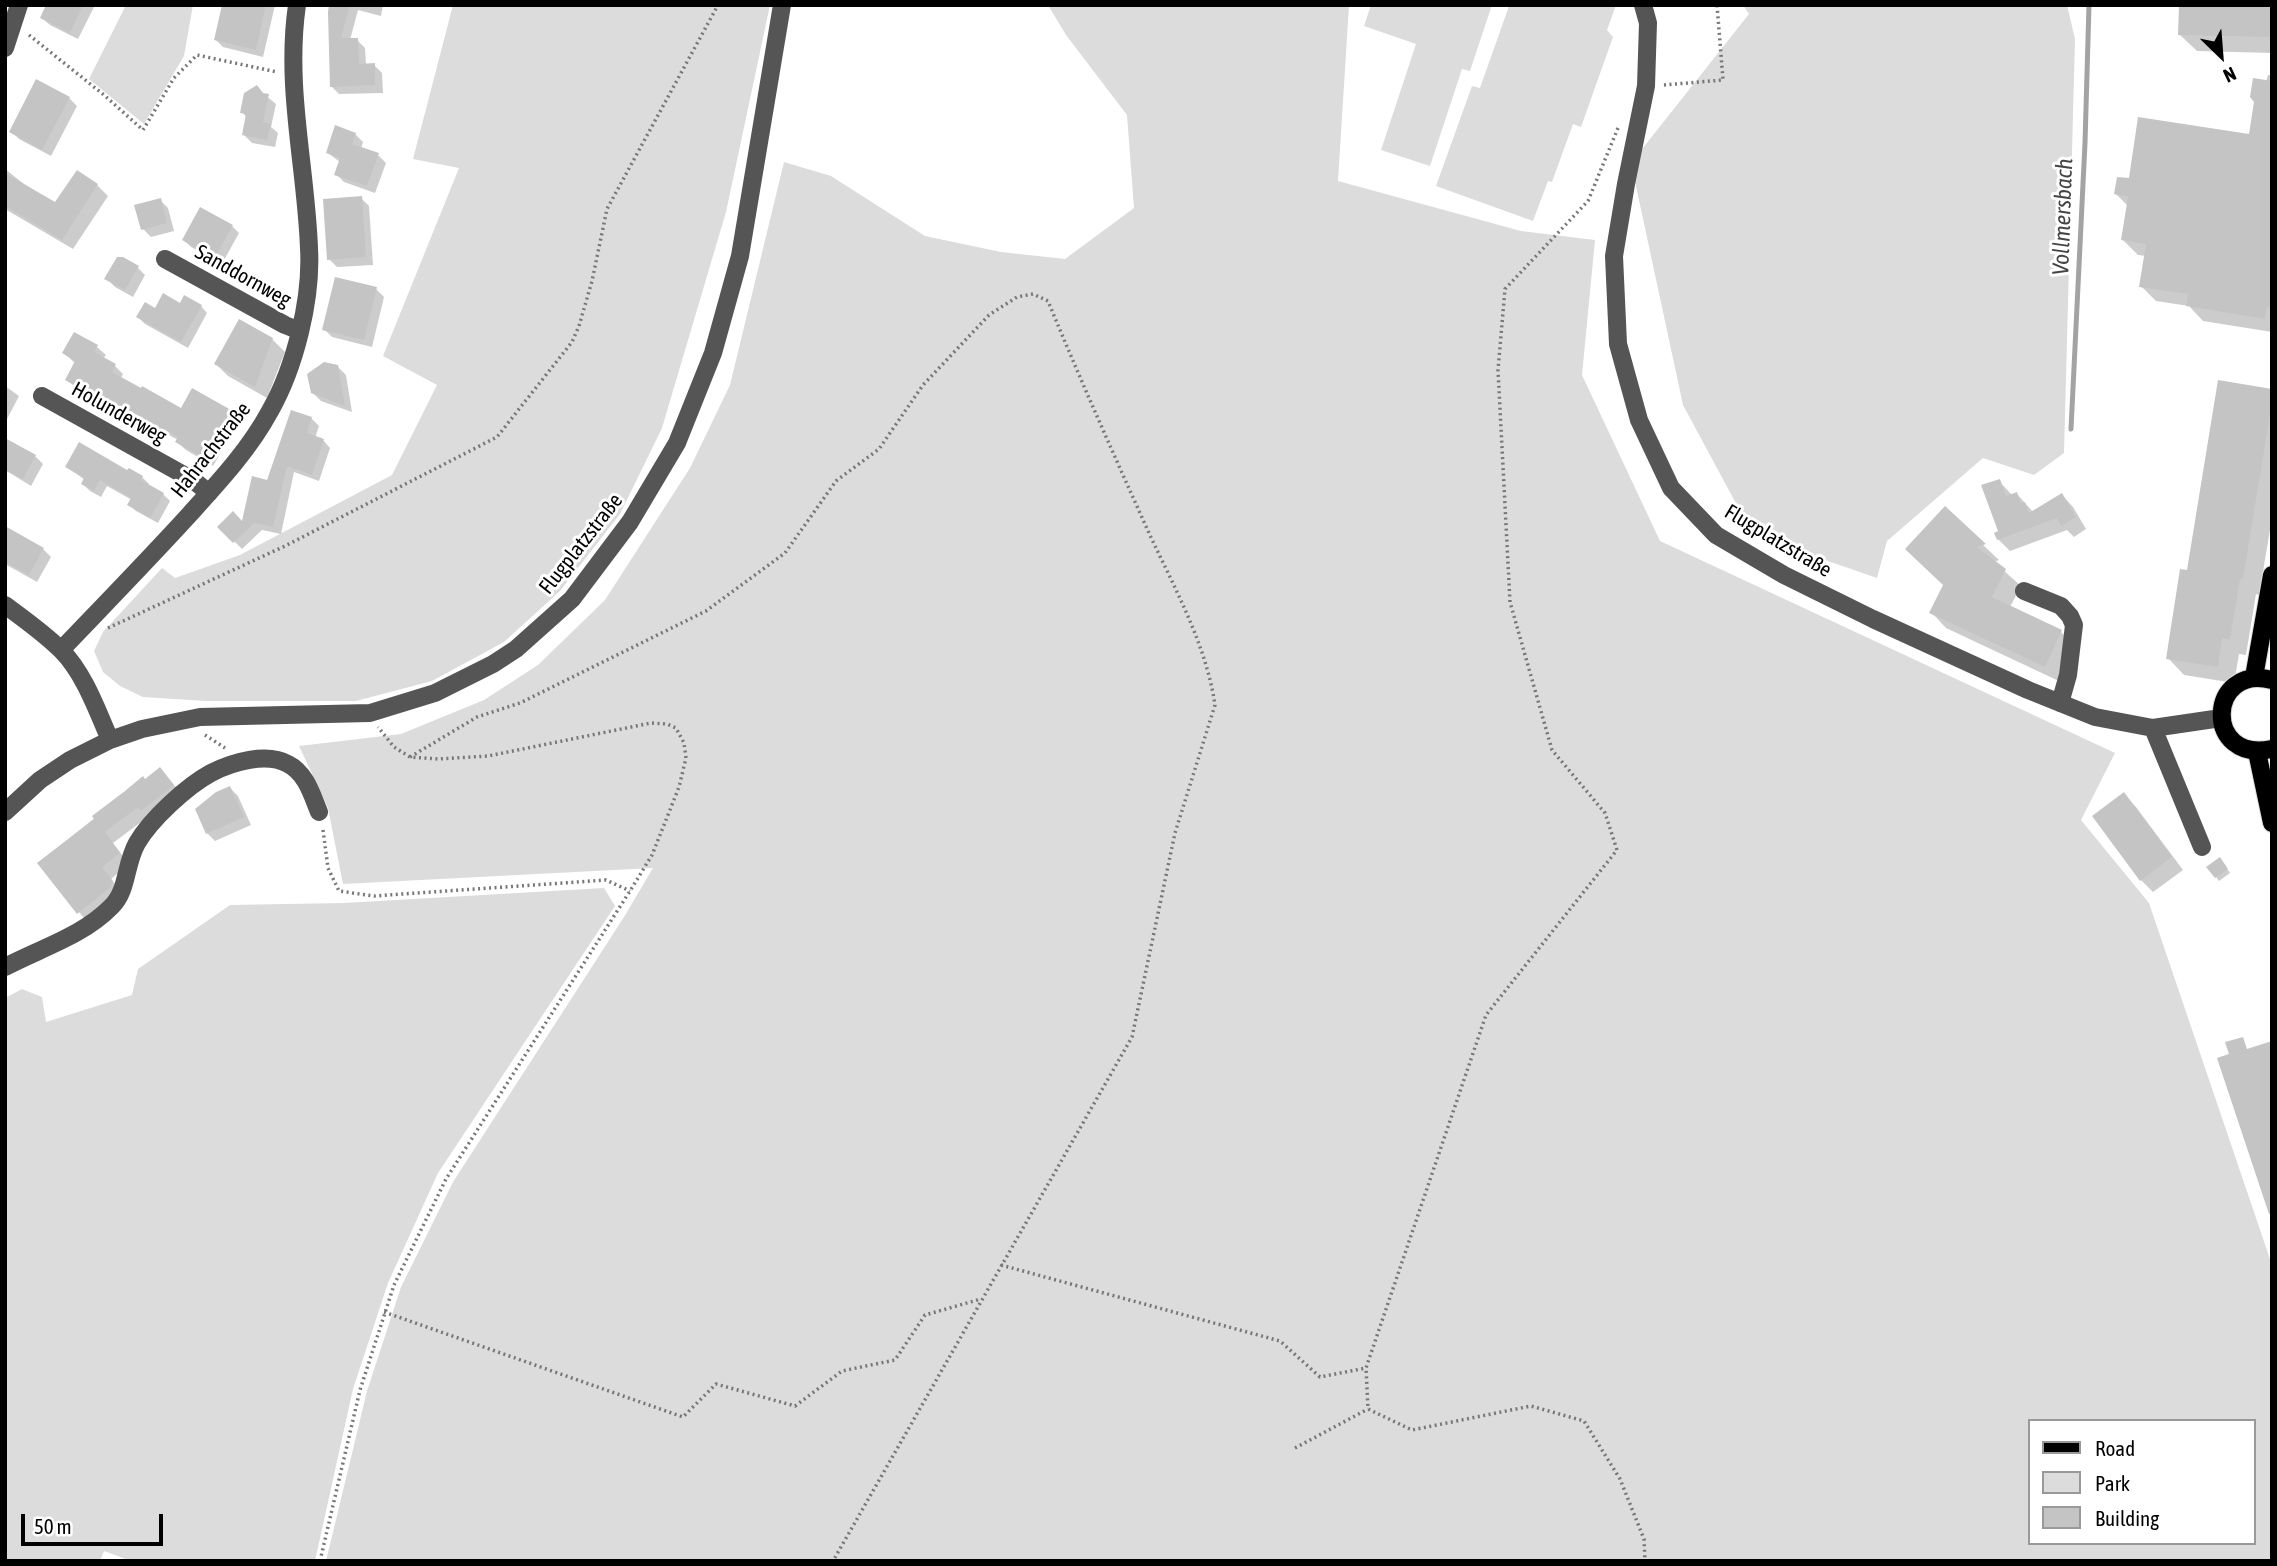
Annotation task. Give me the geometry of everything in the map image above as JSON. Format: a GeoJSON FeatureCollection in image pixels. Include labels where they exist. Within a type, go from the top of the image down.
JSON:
{"type":"FeatureCollection","features":[{"type":"Feature","properties":{"kind":"main road"},"geometry":{"type":"LineString","coordinates":[[2272,575],[2263,678],[2237,683],[2222,704],[2221,718],[2224,731],[2235,744],[2246,750],[2264,750],[2272,823]]}},
{"type":"Feature","properties":{"kind":"street","name":"Hahrachstraße"},"geometry":{"type":"LineString","coordinates":[[61,650],[209,493],[248,445],[271,410],[285,380],[300,331],[310,276],[310,249],[293,76],[297,5]]}},
{"type":"Feature","properties":{"kind":"street","name":"Flugplatzstraße"},"geometry":{"type":"LineString","coordinates":[[5,812],[40,780],[70,760],[110,740],[142,729],[200,717],[370,713],[435,693],[464,680],[516,649],[572,599],[630,522],[677,443],[713,353],[740,256],[782,5]]}},
{"type":"Feature","properties":{"kind":"street","name":"Flugplatzstraße"},"geometry":{"type":"LineString","coordinates":[[1643,5],[1648,23],[1646,86],[1614,256],[1618,344],[1639,420],[1671,488],[1716,534],[1784,575],[1872,619],[2060,703],[2095,717],[2153,728],[2221,718]]}},
{"type":"Feature","properties":{"kind":"street"},"geometry":{"type":"LineString","coordinates":[[5,48],[17,14]]}},
{"type":"Feature","properties":{"kind":"street","name":"Sanddornweg"},"geometry":{"type":"LineString","coordinates":[[165,259],[300,331]]}},
{"type":"Feature","properties":{"kind":"street","name":"Holunderweg"},"geometry":{"type":"LineString","coordinates":[[42,396],[193,480],[209,493]]}},
{"type":"Feature","properties":{"kind":"street"},"geometry":{"type":"LineString","coordinates":[[2024,591],[2061,606],[2074,625],[2068,675],[2060,703]]}},
{"type":"Feature","properties":{"kind":"street"},"geometry":{"type":"LineString","coordinates":[[5,605],[61,650],[87,690],[110,740]]}},
{"type":"Feature","properties":{"kind":"street"},"geometry":{"type":"LineString","coordinates":[[2153,728],[2202,847]]}},
{"type":"Feature","properties":{"kind":"street"},"geometry":{"type":"LineString","coordinates":[[5,967],[72,935],[113,906],[123,893],[128,862],[152,823],[211,773],[245,761],[274,758],[289,764],[300,773],[319,812]]}},
{"type":"Feature","properties":{"kind":"path"},"geometry":{"type":"LineString","coordinates":[[82,628],[109,628],[285,546],[497,437],[572,342],[589,295],[607,209],[718,5]]}},
{"type":"Feature","properties":{"kind":"path"},"geometry":{"type":"LineString","coordinates":[[1646,86],[1723,80],[1717,5]]}},
{"type":"Feature","properties":{"kind":"path"},"geometry":{"type":"LineString","coordinates":[[17,14],[143,130],[174,78],[197,55],[293,76]]}},
{"type":"Feature","properties":{"kind":"path"},"geometry":{"type":"LineString","coordinates":[[1368,1409],[1366,1368],[1486,1015],[1617,850],[1605,813],[1552,750],[1510,602],[1498,369],[1505,289],[1588,201],[1619,125]]}},
{"type":"Feature","properties":{"kind":"path"},"geometry":{"type":"LineString","coordinates":[[410,757],[477,717],[520,703],[706,611],[785,553],[836,481],[879,449],[923,385],[989,315],[1017,296],[1033,294],[1048,301],[1088,399],[1191,625],[1212,686],[1215,705],[1175,833],[1132,1037],[832,1561]]}},
{"type":"Feature","properties":{"kind":"path"},"geometry":{"type":"LineString","coordinates":[[320,1561],[360,1390],[394,1285],[446,1179],[652,855],[679,787],[686,758],[684,743],[676,728],[667,724],[651,723],[488,756],[439,759],[410,757],[394,747],[370,713]]}},
{"type":"Feature","properties":{"kind":"path"},"geometry":{"type":"LineString","coordinates":[[183,721],[245,761]]}},
{"type":"Feature","properties":{"kind":"path"},"geometry":{"type":"LineString","coordinates":[[319,812],[328,868],[339,891],[374,897],[606,880],[630,891]]}},
{"type":"Feature","properties":{"kind":"path"},"geometry":{"type":"LineString","coordinates":[[1001,1265],[1280,1341],[1320,1377],[1366,1368]]}},
{"type":"Feature","properties":{"kind":"path"},"geometry":{"type":"LineString","coordinates":[[384,1312],[684,1417],[716,1384],[794,1406],[842,1371],[895,1360],[925,1315],[982,1298]]}},
{"type":"Feature","properties":{"kind":"path"},"geometry":{"type":"LineString","coordinates":[[1368,1409],[1412,1430],[1531,1406],[1584,1421],[1620,1479],[1644,1539],[1644,1561]]}},
{"type":"Feature","properties":{"kind":"path"},"geometry":{"type":"LineString","coordinates":[[1295,1448],[1368,1409]]}},
{"type":"Feature","properties":{"kind":"green space"},"geometry":{"type":"Polygon","coordinates":[[[126,5],[193,5],[184,56],[144,124],[89,79],[126,5]]]}},
{"type":"Feature","properties":{"kind":"green space"},"geometry":{"type":"Polygon","coordinates":[[[453,5],[770,5],[726,212],[662,428],[620,514],[560,591],[504,642],[432,681],[356,701],[206,701],[143,697],[120,686],[103,672],[94,651],[103,632],[162,568],[175,578],[240,555],[392,475],[437,385],[383,356],[459,168],[413,159],[453,5]]]}},
{"type":"Feature","properties":{"kind":"green space"},"geometry":{"type":"Polygon","coordinates":[[[1048,5],[1349,5],[1338,181],[1521,231],[1595,240],[1582,375],[1660,541],[2115,753],[2081,820],[2149,903],[2272,1265],[2272,1561],[326,1561],[367,1391],[401,1287],[453,1182],[653,868],[343,884],[328,808],[299,746],[401,734],[484,700],[538,665],[605,600],[690,468],[730,385],[784,162],[831,176],[925,236],[1001,252],[1065,259],[1134,208],[1127,115],[1066,35],[1048,5]]]}},
{"type":"Feature","properties":{"kind":"green space"},"geometry":{"type":"Polygon","coordinates":[[[1371,5],[1492,5],[1470,71],[1462,69],[1430,166],[1381,150],[1416,44],[1364,26],[1371,5]]]}},
{"type":"Feature","properties":{"kind":"green space"},"geometry":{"type":"Polygon","coordinates":[[[1507,5],[1616,5],[1607,30],[1613,37],[1581,127],[1573,124],[1552,182],[1548,181],[1533,221],[1436,186],[1472,86],[1480,88],[1509,6],[1507,5]]]}},
{"type":"Feature","properties":{"kind":"green space"},"geometry":{"type":"Polygon","coordinates":[[[1743,5],[2067,5],[2075,39],[2064,453],[2034,475],[1983,458],[1887,541],[1877,578],[1753,535],[1683,405],[1631,163],[1749,14],[1743,5]]]}},
{"type":"Feature","properties":{"kind":"green space"},"geometry":{"type":"Polygon","coordinates":[[[604,888],[615,906],[438,1173],[388,1283],[353,1389],[315,1561],[131,1561],[104,1551],[100,1561],[5,1561],[5,998],[22,989],[42,997],[46,1022],[132,995],[138,969],[230,905],[344,903],[604,888]]]}},
{"type":"Feature","properties":{"kind":"building"},"geometry":{"type":"Polygon","coordinates":[[[46,5],[83,5],[70,33],[40,18],[46,5]]]}},
{"type":"Feature","properties":{"kind":"building"},"geometry":{"type":"Polygon","coordinates":[[[222,5],[266,5],[256,50],[214,40],[222,5]]]}},
{"type":"Feature","properties":{"kind":"building"},"geometry":{"type":"Polygon","coordinates":[[[329,5],[350,5],[341,38],[358,38],[359,64],[375,63],[375,85],[330,87],[329,5]]]}},
{"type":"Feature","properties":{"kind":"building"},"geometry":{"type":"Polygon","coordinates":[[[2179,5],[2272,5],[2272,37],[2178,35],[2179,5]]]}},
{"type":"Feature","properties":{"kind":"building"},"geometry":{"type":"Polygon","coordinates":[[[2253,78],[2272,81],[2272,308],[2267,307],[2265,319],[2186,306],[2188,294],[2139,287],[2146,244],[2121,240],[2128,197],[2114,194],[2117,177],[2129,178],[2138,117],[2249,134],[2254,102],[2250,97],[2253,78]]]}},
{"type":"Feature","properties":{"kind":"building"},"geometry":{"type":"Polygon","coordinates":[[[36,79],[70,97],[42,150],[9,132],[36,79]]]}},
{"type":"Feature","properties":{"kind":"building"},"geometry":{"type":"Polygon","coordinates":[[[257,85],[263,93],[269,94],[263,122],[271,124],[267,140],[242,135],[246,114],[240,113],[244,93],[257,85]]]}},
{"type":"Feature","properties":{"kind":"building"},"geometry":{"type":"Polygon","coordinates":[[[335,125],[356,133],[352,144],[379,153],[367,186],[334,175],[340,158],[326,153],[335,125]]]}},
{"type":"Feature","properties":{"kind":"building"},"geometry":{"type":"Polygon","coordinates":[[[77,170],[98,184],[62,240],[5,206],[5,173],[55,202],[77,170]]]}},
{"type":"Feature","properties":{"kind":"building"},"geometry":{"type":"Polygon","coordinates":[[[362,196],[366,257],[327,260],[323,199],[362,196]]]}},
{"type":"Feature","properties":{"kind":"building"},"geometry":{"type":"Polygon","coordinates":[[[161,198],[167,223],[141,230],[134,205],[161,198]]]}},
{"type":"Feature","properties":{"kind":"building"},"geometry":{"type":"Polygon","coordinates":[[[200,207],[233,225],[214,259],[182,240],[200,207]]]}},
{"type":"Feature","properties":{"kind":"building"},"geometry":{"type":"Polygon","coordinates":[[[117,257],[123,257],[139,266],[125,290],[104,279],[117,257]]]}},
{"type":"Feature","properties":{"kind":"building"},"geometry":{"type":"Polygon","coordinates":[[[335,277],[377,287],[364,340],[322,330],[335,277]]]}},
{"type":"Feature","properties":{"kind":"building"},"geometry":{"type":"Polygon","coordinates":[[[163,293],[180,303],[184,295],[202,305],[181,342],[136,317],[145,302],[155,308],[163,293]]]}},
{"type":"Feature","properties":{"kind":"building"},"geometry":{"type":"Polygon","coordinates":[[[239,319],[273,338],[255,387],[214,364],[239,319]]]}},
{"type":"Feature","properties":{"kind":"building"},"geometry":{"type":"Polygon","coordinates":[[[74,332],[98,345],[94,352],[116,364],[112,372],[181,408],[192,388],[231,410],[204,458],[175,442],[178,437],[99,394],[97,398],[65,380],[75,361],[62,353],[74,332]]]}},
{"type":"Feature","properties":{"kind":"building"},"geometry":{"type":"Polygon","coordinates":[[[324,362],[338,365],[345,406],[311,393],[307,374],[324,362]]]}},
{"type":"Feature","properties":{"kind":"building"},"geometry":{"type":"Polygon","coordinates":[[[2218,380],[2272,389],[2272,402],[2243,579],[2240,579],[2230,640],[2222,638],[2218,667],[2166,659],[2180,569],[2187,570],[2218,380]]]}},
{"type":"Feature","properties":{"kind":"building"},"geometry":{"type":"Polygon","coordinates":[[[291,410],[312,417],[307,433],[324,439],[312,475],[287,466],[273,527],[254,523],[233,543],[217,527],[233,511],[242,521],[252,476],[267,480],[291,410]]]}},
{"type":"Feature","properties":{"kind":"building"},"geometry":{"type":"Polygon","coordinates":[[[5,438],[36,455],[23,479],[5,470],[5,438]]]}},
{"type":"Feature","properties":{"kind":"building"},"geometry":{"type":"Polygon","coordinates":[[[79,442],[127,470],[129,468],[143,476],[141,480],[164,493],[150,518],[127,505],[131,498],[100,480],[94,491],[81,484],[84,478],[65,467],[79,442]]]}},
{"type":"Feature","properties":{"kind":"building"},"geometry":{"type":"Polygon","coordinates":[[[2000,479],[2006,496],[2017,492],[2029,513],[2062,493],[2076,517],[2061,526],[2057,518],[1997,540],[1994,533],[1998,531],[1981,485],[2000,479]]]}},
{"type":"Feature","properties":{"kind":"building"},"geometry":{"type":"Polygon","coordinates":[[[1945,506],[1986,544],[1977,547],[2006,569],[1992,597],[2062,630],[2045,667],[1929,613],[1943,585],[1905,549],[1945,506]]]}},
{"type":"Feature","properties":{"kind":"building"},"geometry":{"type":"Polygon","coordinates":[[[5,526],[44,548],[29,575],[5,562],[5,526]]]}},
{"type":"Feature","properties":{"kind":"building"},"geometry":{"type":"Polygon","coordinates":[[[160,767],[174,785],[141,811],[138,807],[105,832],[120,853],[102,867],[113,881],[110,888],[77,914],[37,863],[94,819],[92,816],[143,776],[145,779],[160,767]]]}},
{"type":"Feature","properties":{"kind":"building"},"geometry":{"type":"Polygon","coordinates":[[[230,786],[244,817],[206,834],[195,809],[216,792],[230,786]]]}},
{"type":"Feature","properties":{"kind":"building"},"geometry":{"type":"Polygon","coordinates":[[[2124,792],[2172,857],[2140,881],[2092,816],[2124,792]]]}},
{"type":"Feature","properties":{"kind":"building"},"geometry":{"type":"Polygon","coordinates":[[[2220,857],[2228,869],[2215,878],[2206,867],[2220,857]]]}},
{"type":"Feature","properties":{"kind":"building"},"geometry":{"type":"Polygon","coordinates":[[[2243,1037],[2247,1049],[2272,1041],[2272,1213],[2269,1214],[2217,1058],[2229,1054],[2225,1042],[2243,1037]]]}},
{"type":"Feature","properties":{"kind":"waterway","name":"Vollmersbach"},"geometry":{"type":"LineString","coordinates":[[2071,429],[2089,5]]}}]}
